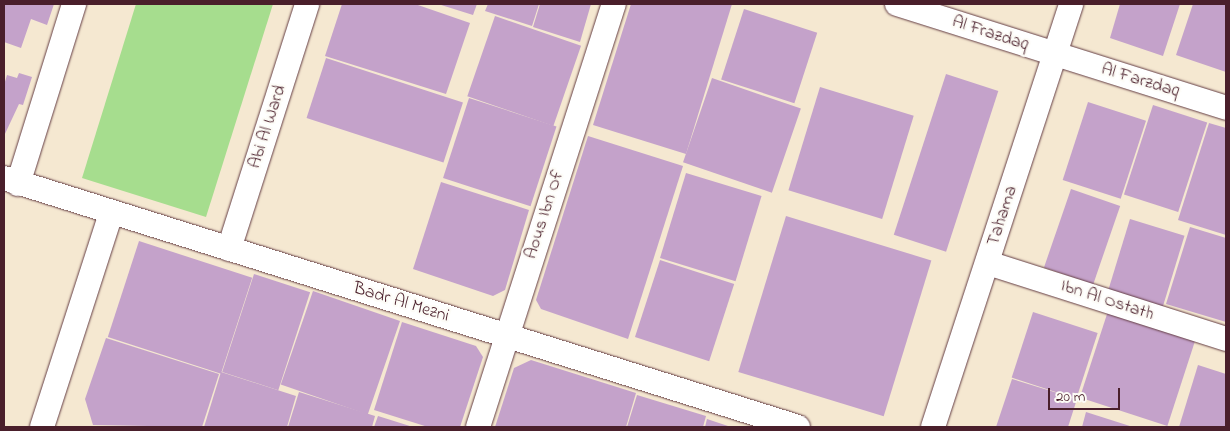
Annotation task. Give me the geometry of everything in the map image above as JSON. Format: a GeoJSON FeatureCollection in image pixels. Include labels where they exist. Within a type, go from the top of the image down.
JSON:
{"type":"FeatureCollection","features":[{"type":"Feature","properties":{"kind":"street"},"geometry":{"type":"LineString","coordinates":[[11,181],[74,4]]}},
{"type":"Feature","properties":{"kind":"street","name":"Abi Al Ward"},"geometry":{"type":"LineString","coordinates":[[229,249],[307,4]]}},
{"type":"Feature","properties":{"kind":"street","name":"Aous Ibn Of"},"geometry":{"type":"LineString","coordinates":[[478,427],[614,4]]}},
{"type":"Feature","properties":{"kind":"street","name":"Al Frazdaq"},"geometry":{"type":"LineString","coordinates":[[897,4],[1055,54]]}},
{"type":"Feature","properties":{"kind":"street","name":"Tahama"},"geometry":{"type":"LineString","coordinates":[[933,427],[1071,4]]}},
{"type":"Feature","properties":{"kind":"street","name":"Al Farzdaq"},"geometry":{"type":"LineString","coordinates":[[1055,54],[1226,108]]}},
{"type":"Feature","properties":{"kind":"street","name":"Badr Al Mezni"},"geometry":{"type":"LineString","coordinates":[[11,181],[798,427]]}},
{"type":"Feature","properties":{"kind":"street"},"geometry":{"type":"LineString","coordinates":[[47,426],[111,213]]}},
{"type":"Feature","properties":{"kind":"street","name":"Ibn Al Ostath"},"geometry":{"type":"LineString","coordinates":[[988,263],[1226,339]]}},
{"type":"Feature","properties":{"kind":"green space"},"geometry":{"type":"Polygon","coordinates":[[[136,4],[273,4],[206,217],[82,178],[136,4]]]}},
{"type":"Feature","properties":{"kind":"building"},"geometry":{"type":"Polygon","coordinates":[[[4,4],[54,4],[47,25],[31,19],[21,48],[4,42],[4,4]]]}},
{"type":"Feature","properties":{"kind":"building"},"geometry":{"type":"Polygon","coordinates":[[[342,4],[415,4],[470,23],[446,94],[325,56],[342,4]]]}},
{"type":"Feature","properties":{"kind":"building"},"geometry":{"type":"Polygon","coordinates":[[[438,4],[477,4],[473,15],[438,4]]]}},
{"type":"Feature","properties":{"kind":"building"},"geometry":{"type":"Polygon","coordinates":[[[488,4],[539,4],[532,26],[485,11],[488,4]]]}},
{"type":"Feature","properties":{"kind":"building"},"geometry":{"type":"Polygon","coordinates":[[[540,4],[591,4],[580,42],[533,27],[540,4]]]}},
{"type":"Feature","properties":{"kind":"building"},"geometry":{"type":"Polygon","coordinates":[[[631,4],[732,4],[686,154],[593,125],[631,4]]]}},
{"type":"Feature","properties":{"kind":"building"},"geometry":{"type":"Polygon","coordinates":[[[1120,4],[1180,4],[1163,56],[1110,38],[1120,4]]]}},
{"type":"Feature","properties":{"kind":"building"},"geometry":{"type":"Polygon","coordinates":[[[1193,4],[1226,4],[1226,72],[1176,55],[1193,4]]]}},
{"type":"Feature","properties":{"kind":"building"},"geometry":{"type":"Polygon","coordinates":[[[744,9],[817,33],[794,103],[721,79],[744,9]]]}},
{"type":"Feature","properties":{"kind":"building"},"geometry":{"type":"Polygon","coordinates":[[[495,16],[581,46],[553,126],[467,96],[495,16]]]}},
{"type":"Feature","properties":{"kind":"building"},"geometry":{"type":"Polygon","coordinates":[[[326,58],[463,102],[443,162],[307,118],[326,58]]]}},
{"type":"Feature","properties":{"kind":"building"},"geometry":{"type":"Polygon","coordinates":[[[19,73],[32,77],[23,105],[19,104],[4,136],[4,85],[7,75],[17,78],[19,73]]]}},
{"type":"Feature","properties":{"kind":"building"},"geometry":{"type":"Polygon","coordinates":[[[946,74],[998,91],[946,252],[894,235],[946,74]]]}},
{"type":"Feature","properties":{"kind":"building"},"geometry":{"type":"Polygon","coordinates":[[[712,78],[801,109],[772,193],[683,162],[712,78]]]}},
{"type":"Feature","properties":{"kind":"building"},"geometry":{"type":"Polygon","coordinates":[[[820,87],[914,116],[882,219],[788,190],[820,87]]]}},
{"type":"Feature","properties":{"kind":"building"},"geometry":{"type":"Polygon","coordinates":[[[469,98],[556,126],[531,206],[443,178],[469,98]]]}},
{"type":"Feature","properties":{"kind":"building"},"geometry":{"type":"Polygon","coordinates":[[[1088,102],[1146,121],[1121,199],[1063,180],[1088,102]]]}},
{"type":"Feature","properties":{"kind":"building"},"geometry":{"type":"Polygon","coordinates":[[[1153,105],[1207,123],[1178,212],[1124,194],[1153,105]]]}},
{"type":"Feature","properties":{"kind":"building"},"geometry":{"type":"Polygon","coordinates":[[[1209,123],[1226,128],[1226,235],[1178,220],[1209,123]]]}},
{"type":"Feature","properties":{"kind":"building"},"geometry":{"type":"Polygon","coordinates":[[[588,136],[683,166],[628,339],[541,309],[536,300],[588,136]]]}},
{"type":"Feature","properties":{"kind":"building"},"geometry":{"type":"Polygon","coordinates":[[[686,173],[762,196],[736,281],[660,258],[686,173]]]}},
{"type":"Feature","properties":{"kind":"building"},"geometry":{"type":"Polygon","coordinates":[[[441,182],[529,210],[505,290],[493,296],[413,269],[441,182]]]}},
{"type":"Feature","properties":{"kind":"building"},"geometry":{"type":"Polygon","coordinates":[[[1071,189],[1120,206],[1093,284],[1044,267],[1071,189]]]}},
{"type":"Feature","properties":{"kind":"building"},"geometry":{"type":"Polygon","coordinates":[[[786,216],[931,260],[884,416],[738,372],[786,216]]]}},
{"type":"Feature","properties":{"kind":"building"},"geometry":{"type":"Polygon","coordinates":[[[1130,219],[1185,236],[1162,309],[1107,293],[1130,219]]]}},
{"type":"Feature","properties":{"kind":"building"},"geometry":{"type":"Polygon","coordinates":[[[1190,227],[1226,238],[1226,322],[1166,304],[1190,227]]]}},
{"type":"Feature","properties":{"kind":"building"},"geometry":{"type":"Polygon","coordinates":[[[139,241],[252,278],[221,374],[108,337],[139,241]]]}},
{"type":"Feature","properties":{"kind":"building"},"geometry":{"type":"Polygon","coordinates":[[[660,260],[734,284],[709,361],[635,337],[660,260]]]}},
{"type":"Feature","properties":{"kind":"building"},"geometry":{"type":"Polygon","coordinates":[[[254,274],[310,292],[278,390],[222,372],[254,274]]]}},
{"type":"Feature","properties":{"kind":"building"},"geometry":{"type":"Polygon","coordinates":[[[313,291],[400,321],[368,415],[281,385],[313,291]]]}},
{"type":"Feature","properties":{"kind":"building"},"geometry":{"type":"Polygon","coordinates":[[[1108,311],[1195,339],[1167,426],[1080,398],[1108,311]]]}},
{"type":"Feature","properties":{"kind":"building"},"geometry":{"type":"Polygon","coordinates":[[[1033,312],[1098,333],[1076,399],[1012,378],[1033,312]]]}},
{"type":"Feature","properties":{"kind":"building"},"geometry":{"type":"Polygon","coordinates":[[[402,322],[476,346],[483,357],[460,427],[428,427],[374,410],[402,322]]]}},
{"type":"Feature","properties":{"kind":"building"},"geometry":{"type":"Polygon","coordinates":[[[106,338],[219,374],[202,427],[93,425],[85,399],[106,338]]]}},
{"type":"Feature","properties":{"kind":"building"},"geometry":{"type":"Polygon","coordinates":[[[531,360],[636,393],[626,427],[495,427],[514,368],[531,360]]]}},
{"type":"Feature","properties":{"kind":"building"},"geometry":{"type":"Polygon","coordinates":[[[1198,365],[1226,374],[1226,427],[1179,427],[1198,365]]]}},
{"type":"Feature","properties":{"kind":"building"},"geometry":{"type":"Polygon","coordinates":[[[221,372],[296,396],[287,427],[204,427],[221,372]]]}},
{"type":"Feature","properties":{"kind":"building"},"geometry":{"type":"Polygon","coordinates":[[[1012,379],[1077,399],[1068,427],[996,427],[1012,379]]]}},
{"type":"Feature","properties":{"kind":"building"},"geometry":{"type":"Polygon","coordinates":[[[299,392],[375,416],[372,427],[288,427],[299,392]]]}},
{"type":"Feature","properties":{"kind":"building"},"geometry":{"type":"Polygon","coordinates":[[[637,395],[706,416],[703,427],[627,427],[637,395]]]}},
{"type":"Feature","properties":{"kind":"building"},"geometry":{"type":"Polygon","coordinates":[[[1086,412],[1133,427],[1082,427],[1086,412]]]}},
{"type":"Feature","properties":{"kind":"building"},"geometry":{"type":"Polygon","coordinates":[[[378,416],[413,427],[374,427],[378,416]]]}},
{"type":"Feature","properties":{"kind":"building"},"geometry":{"type":"Polygon","coordinates":[[[707,419],[731,427],[705,427],[707,419]]]}}]}
